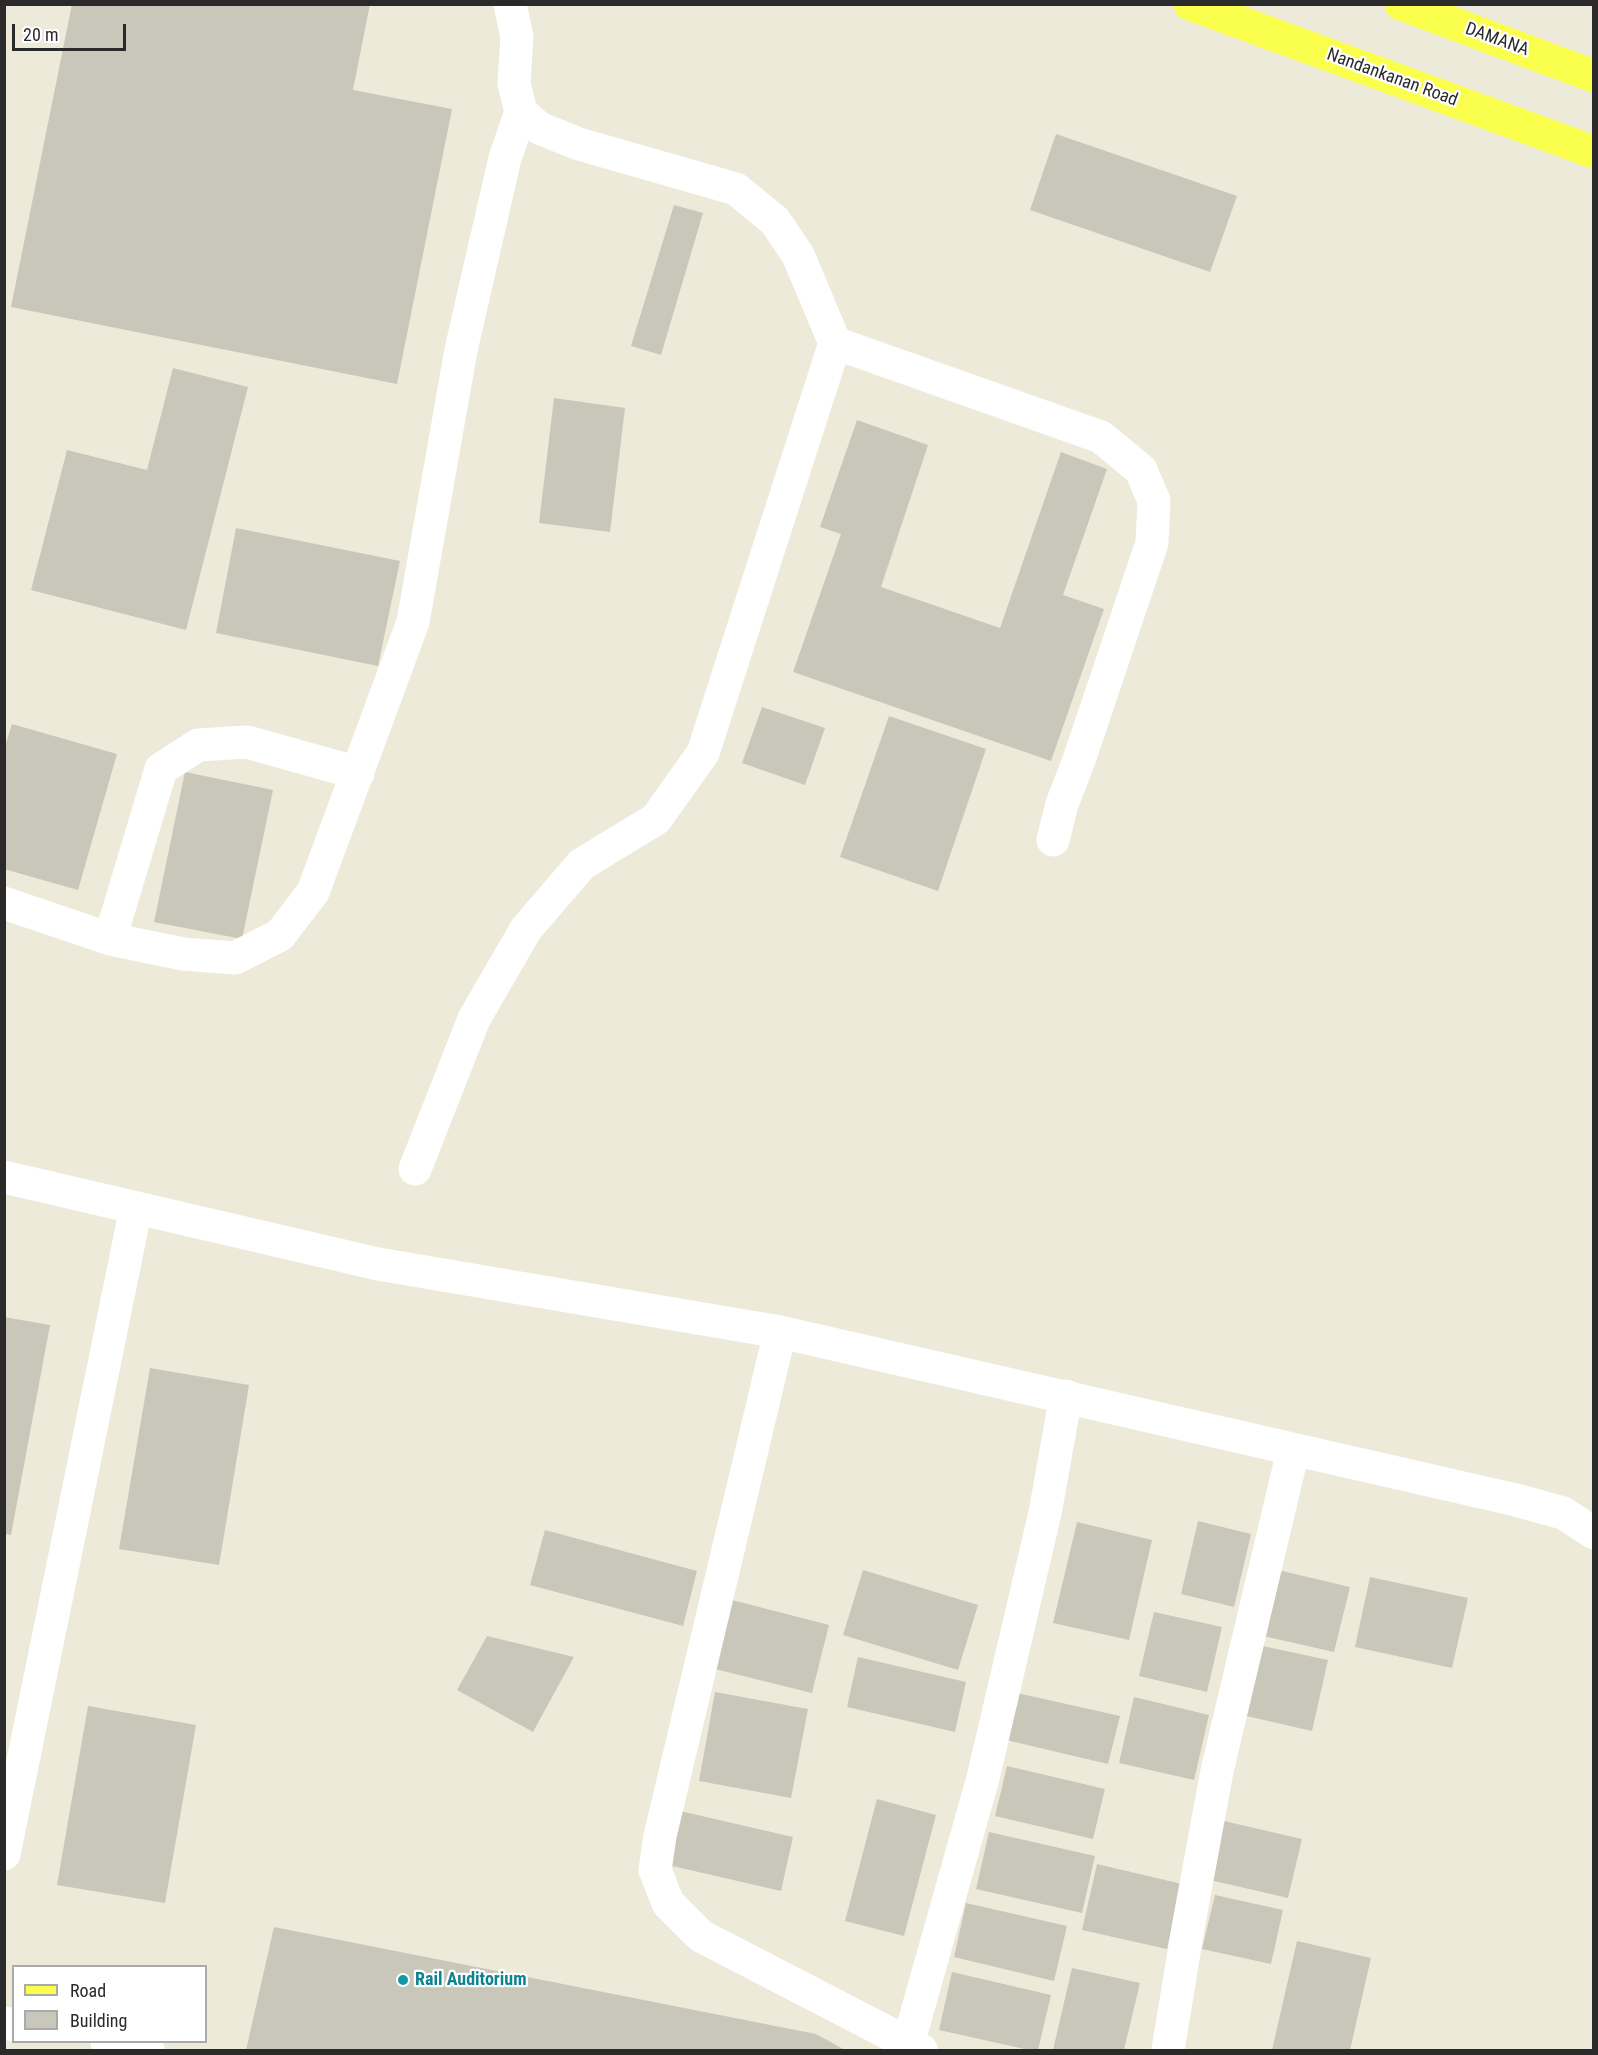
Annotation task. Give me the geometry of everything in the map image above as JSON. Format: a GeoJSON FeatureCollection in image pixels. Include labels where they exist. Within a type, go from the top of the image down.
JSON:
{"type":"FeatureCollection","features":[{"type":"Feature","properties":{"kind":"main road","name":"Nandankanan Road"},"geometry":{"type":"LineString","coordinates":[[1190,4],[1593,152]]}},
{"type":"Feature","properties":{"kind":"main road","name":"DAMANA"},"geometry":{"type":"LineString","coordinates":[[1401,4],[1593,76]]}},
{"type":"Feature","properties":{"kind":"street"},"geometry":{"type":"LineString","coordinates":[[4,903],[110,939],[183,954],[235,958],[280,934],[314,892],[412,622],[461,350],[505,158],[521,112],[514,83],[517,37],[510,4]]}},
{"type":"Feature","properties":{"kind":"street"},"geometry":{"type":"LineString","coordinates":[[415,1169],[474,1018],[526,929],[582,864],[656,819],[703,753],[835,343],[798,255],[775,221],[736,189],[579,144],[539,128],[521,112]]}},
{"type":"Feature","properties":{"kind":"street"},"geometry":{"type":"LineString","coordinates":[[835,343],[1101,437],[1141,470],[1154,501],[1152,543],[1062,804],[1053,840]]}},
{"type":"Feature","properties":{"kind":"street"},"geometry":{"type":"LineString","coordinates":[[110,939],[161,769],[198,745],[247,742],[358,773]]}},
{"type":"Feature","properties":{"kind":"street"},"geometry":{"type":"LineString","coordinates":[[4,1177],[378,1264],[780,1332],[1066,1396],[1516,1500],[1563,1513],[1593,1533]]}},
{"type":"Feature","properties":{"kind":"street"},"geometry":{"type":"LineString","coordinates":[[4,1854],[136,1208]]}},
{"type":"Feature","properties":{"kind":"street"},"geometry":{"type":"LineString","coordinates":[[780,1332],[660,1836],[655,1870],[668,1904],[701,1936],[914,2047],[982,1778],[1045,1513],[1066,1396]]}},
{"type":"Feature","properties":{"kind":"street"},"geometry":{"type":"LineString","coordinates":[[1168,2050],[1217,1771],[1293,1450]]}},
{"type":"Feature","properties":{"kind":"street"},"geometry":{"type":"LineString","coordinates":[[112,2043],[148,2050]]}},
{"type":"Feature","properties":{"kind":"building"},"geometry":{"type":"Polygon","coordinates":[[[72,4],[370,4],[353,90],[452,109],[397,384],[11,307],[72,4]]]}},
{"type":"Feature","properties":{"kind":"building"},"geometry":{"type":"Polygon","coordinates":[[[1056,134],[1237,196],[1210,272],[1030,210],[1056,134]]]}},
{"type":"Feature","properties":{"kind":"building"},"geometry":{"type":"Polygon","coordinates":[[[674,205],[703,213],[661,355],[631,346],[674,205]]]}},
{"type":"Feature","properties":{"kind":"building"},"geometry":{"type":"Polygon","coordinates":[[[173,368],[248,387],[186,630],[31,590],[67,450],[147,470],[173,368]]]}},
{"type":"Feature","properties":{"kind":"building"},"geometry":{"type":"Polygon","coordinates":[[[554,398],[625,408],[610,532],[539,523],[554,398]]]}},
{"type":"Feature","properties":{"kind":"building"},"geometry":{"type":"Polygon","coordinates":[[[857,420],[928,445],[881,587],[1000,628],[1061,452],[1107,469],[1063,595],[1104,609],[1051,761],[793,672],[841,534],[820,527],[857,420]]]}},
{"type":"Feature","properties":{"kind":"building"},"geometry":{"type":"Polygon","coordinates":[[[236,528],[400,561],[378,666],[216,633],[236,528]]]}},
{"type":"Feature","properties":{"kind":"building"},"geometry":{"type":"Polygon","coordinates":[[[762,707],[825,728],[805,785],[742,763],[762,707]]]}},
{"type":"Feature","properties":{"kind":"building"},"geometry":{"type":"Polygon","coordinates":[[[889,716],[986,749],[938,891],[840,857],[889,716]]]}},
{"type":"Feature","properties":{"kind":"building"},"geometry":{"type":"Polygon","coordinates":[[[12,724],[117,754],[78,890],[4,869],[4,749],[12,724]]]}},
{"type":"Feature","properties":{"kind":"building"},"geometry":{"type":"Polygon","coordinates":[[[185,772],[273,790],[242,939],[154,922],[185,772]]]}},
{"type":"Feature","properties":{"kind":"building"},"geometry":{"type":"Polygon","coordinates":[[[4,1317],[50,1325],[11,1535],[4,1534],[4,1317]]]}},
{"type":"Feature","properties":{"kind":"building"},"geometry":{"type":"Polygon","coordinates":[[[150,1368],[249,1385],[219,1565],[119,1549],[150,1368]]]}},
{"type":"Feature","properties":{"kind":"building"},"geometry":{"type":"Polygon","coordinates":[[[1198,1521],[1251,1534],[1234,1607],[1181,1594],[1198,1521]]]}},
{"type":"Feature","properties":{"kind":"building"},"geometry":{"type":"Polygon","coordinates":[[[1077,1522],[1152,1540],[1129,1640],[1053,1623],[1077,1522]]]}},
{"type":"Feature","properties":{"kind":"building"},"geometry":{"type":"Polygon","coordinates":[[[545,1530],[697,1571],[683,1626],[530,1585],[545,1530]]]}},
{"type":"Feature","properties":{"kind":"building"},"geometry":{"type":"Polygon","coordinates":[[[863,1570],[978,1605],[958,1670],[843,1635],[863,1570]]]}},
{"type":"Feature","properties":{"kind":"building"},"geometry":{"type":"Polygon","coordinates":[[[1278,1570],[1350,1587],[1334,1652],[1263,1636],[1278,1570]]]}},
{"type":"Feature","properties":{"kind":"building"},"geometry":{"type":"Polygon","coordinates":[[[1370,1577],[1468,1598],[1452,1668],[1355,1647],[1370,1577]]]}},
{"type":"Feature","properties":{"kind":"building"},"geometry":{"type":"Polygon","coordinates":[[[732,1600],[829,1625],[812,1693],[715,1669],[732,1600]]]}},
{"type":"Feature","properties":{"kind":"building"},"geometry":{"type":"Polygon","coordinates":[[[1154,1612],[1222,1627],[1207,1692],[1139,1676],[1154,1612]]]}},
{"type":"Feature","properties":{"kind":"building"},"geometry":{"type":"Polygon","coordinates":[[[487,1636],[574,1657],[533,1732],[457,1690],[487,1636]]]}},
{"type":"Feature","properties":{"kind":"building"},"geometry":{"type":"Polygon","coordinates":[[[1258,1645],[1328,1660],[1312,1731],[1242,1715],[1258,1645]]]}},
{"type":"Feature","properties":{"kind":"building"},"geometry":{"type":"Polygon","coordinates":[[[858,1657],[966,1682],[955,1732],[847,1707],[858,1657]]]}},
{"type":"Feature","properties":{"kind":"building"},"geometry":{"type":"Polygon","coordinates":[[[715,1692],[808,1709],[791,1798],[699,1781],[715,1692]]]}},
{"type":"Feature","properties":{"kind":"building"},"geometry":{"type":"Polygon","coordinates":[[[1017,1693],[1120,1716],[1108,1764],[1006,1740],[1017,1693]]]}},
{"type":"Feature","properties":{"kind":"building"},"geometry":{"type":"Polygon","coordinates":[[[1134,1697],[1209,1715],[1194,1780],[1119,1763],[1134,1697]]]}},
{"type":"Feature","properties":{"kind":"building"},"geometry":{"type":"Polygon","coordinates":[[[88,1706],[196,1725],[165,1903],[57,1885],[88,1706]]]}},
{"type":"Feature","properties":{"kind":"building"},"geometry":{"type":"Polygon","coordinates":[[[1007,1766],[1105,1789],[1093,1839],[995,1816],[1007,1766]]]}},
{"type":"Feature","properties":{"kind":"building"},"geometry":{"type":"Polygon","coordinates":[[[877,1799],[936,1815],[904,1936],[845,1921],[877,1799]]]}},
{"type":"Feature","properties":{"kind":"building"},"geometry":{"type":"Polygon","coordinates":[[[680,1811],[793,1837],[781,1891],[668,1865],[680,1811]]]}},
{"type":"Feature","properties":{"kind":"building"},"geometry":{"type":"Polygon","coordinates":[[[1224,1821],[1302,1839],[1288,1898],[1210,1880],[1224,1821]]]}},
{"type":"Feature","properties":{"kind":"building"},"geometry":{"type":"Polygon","coordinates":[[[989,1832],[1095,1856],[1082,1913],[976,1889],[989,1832]]]}},
{"type":"Feature","properties":{"kind":"building"},"geometry":{"type":"Polygon","coordinates":[[[1097,1864],[1182,1884],[1167,1949],[1082,1930],[1097,1864]]]}},
{"type":"Feature","properties":{"kind":"building"},"geometry":{"type":"Polygon","coordinates":[[[1215,1895],[1283,1910],[1271,1964],[1202,1949],[1215,1895]]]}},
{"type":"Feature","properties":{"kind":"building"},"geometry":{"type":"Polygon","coordinates":[[[966,1903],[1067,1926],[1054,1981],[954,1957],[966,1903]]]}},
{"type":"Feature","properties":{"kind":"building","name":"Rail Auditorium"},"geometry":{"type":"Polygon","coordinates":[[[274,1927],[816,2034],[845,2050],[246,2050],[274,1927]]]}},
{"type":"Feature","properties":{"kind":"building"},"geometry":{"type":"Polygon","coordinates":[[[1297,1941],[1371,1958],[1350,2050],[1272,2050],[1297,1941]]]}},
{"type":"Feature","properties":{"kind":"building"},"geometry":{"type":"Polygon","coordinates":[[[1072,1968],[1140,1983],[1124,2050],[1053,2050],[1072,1968]]]}},
{"type":"Feature","properties":{"kind":"building"},"geometry":{"type":"Polygon","coordinates":[[[952,1972],[1051,1995],[1038,2050],[939,2030],[952,1972]]]}},
{"type":"Feature","properties":{"kind":"place","name":"Rail Auditorium"},"geometry":{"type":"Point","coordinates":[403,1980]}}]}
